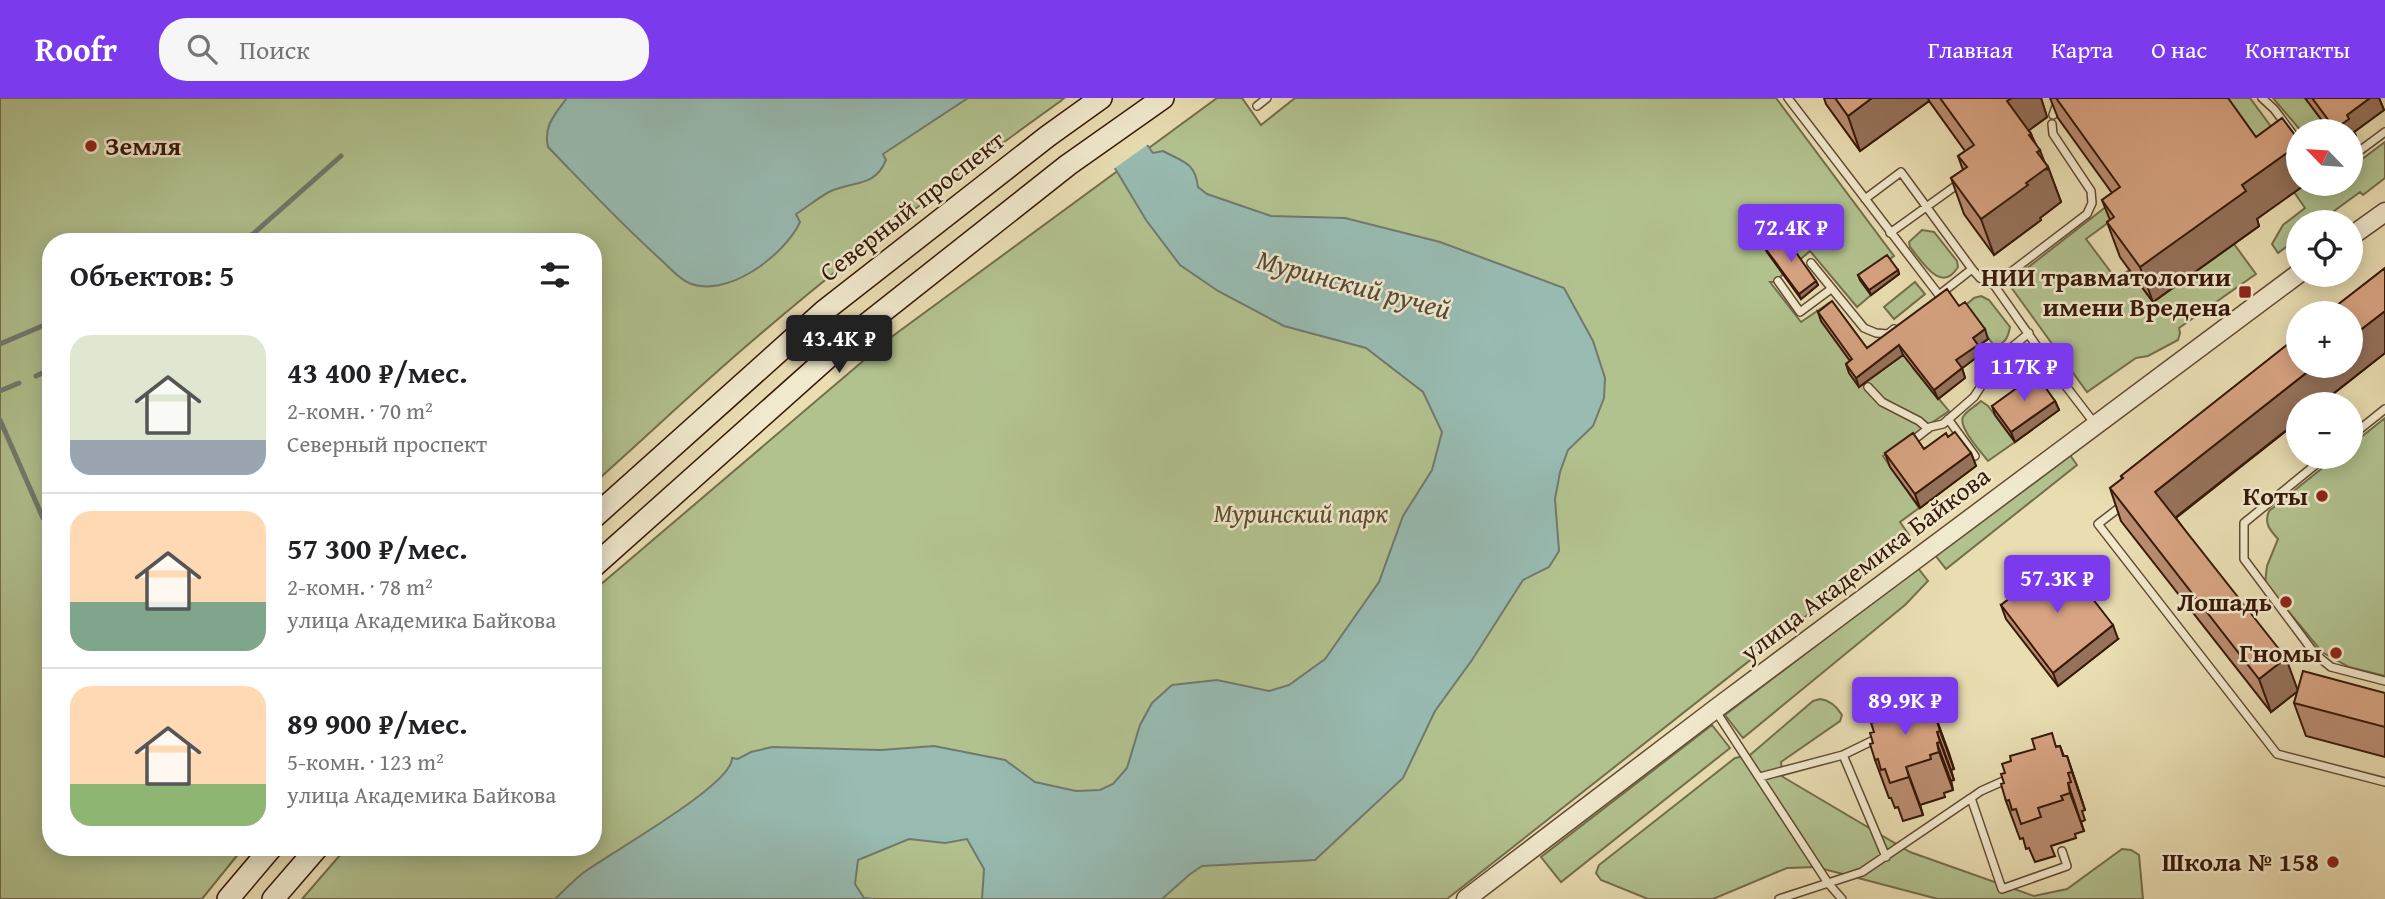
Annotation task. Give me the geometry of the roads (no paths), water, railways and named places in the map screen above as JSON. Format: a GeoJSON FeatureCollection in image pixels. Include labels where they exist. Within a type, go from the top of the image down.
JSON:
{"type":"FeatureCollection","features":[{"type":"Feature","properties":{"kind":"main road","name":"Северный проспект"},"geometry":{"type":"LineString","coordinates":[[602,510],[824,312],[1048,136],[1101,98]]}},
{"type":"Feature","properties":{"kind":"main road"},"geometry":{"type":"LineString","coordinates":[[602,560],[853,335],[1068,165],[1157,102]]}},
{"type":"Feature","properties":{"kind":"main road"},"geometry":{"type":"LineString","coordinates":[[229,899],[265,856]]}},
{"type":"Feature","properties":{"kind":"main road"},"geometry":{"type":"LineString","coordinates":[[273,899],[310,856]]}},
{"type":"Feature","properties":{"kind":"street"},"geometry":{"type":"LineString","coordinates":[[2363,228],[2385,212]]}},
{"type":"Feature","properties":{"kind":"street","name":"улица Академика Байкова"},"geometry":{"type":"LineString","coordinates":[[1466,899],[1714,710],[2286,283]]}},
{"type":"Feature","properties":{"kind":"lane"},"geometry":{"type":"LineString","coordinates":[[1257,106],[1267,98]]}},
{"type":"Feature","properties":{"kind":"lane"},"geometry":{"type":"LineString","coordinates":[[1788,98],[1939,295]]}},
{"type":"Feature","properties":{"kind":"lane"},"geometry":{"type":"LineString","coordinates":[[2053,115],[2059,98]]}},
{"type":"Feature","properties":{"kind":"lane"},"geometry":{"type":"LineString","coordinates":[[2262,98],[2286,125]]}},
{"type":"Feature","properties":{"kind":"lane"},"geometry":{"type":"LineString","coordinates":[[1994,285],[2087,214],[2091,203],[2091,191],[2053,134],[2052,124]]}},
{"type":"Feature","properties":{"kind":"lane"},"geometry":{"type":"LineString","coordinates":[[2363,148],[2385,132]]}},
{"type":"Feature","properties":{"kind":"lane"},"geometry":{"type":"LineString","coordinates":[[1865,199],[1901,172],[1972,269],[1980,278],[1994,285],[2055,373],[2096,424]]}},
{"type":"Feature","properties":{"kind":"lane"},"geometry":{"type":"LineString","coordinates":[[1890,233],[1970,175]]}},
{"type":"Feature","properties":{"kind":"lane"},"geometry":{"type":"LineString","coordinates":[[1811,263],[1864,328],[1888,334],[1898,326]]}},
{"type":"Feature","properties":{"kind":"lane"},"geometry":{"type":"LineString","coordinates":[[1929,302],[1972,269]]}},
{"type":"Feature","properties":{"kind":"lane"},"geometry":{"type":"LineString","coordinates":[[1778,281],[1800,312],[1831,289]]}},
{"type":"Feature","properties":{"kind":"lane"},"geometry":{"type":"LineString","coordinates":[[1901,449],[1928,429],[1948,419],[1974,397],[2000,357],[2029,333]]}},
{"type":"Feature","properties":{"kind":"lane"},"geometry":{"type":"LineString","coordinates":[[1868,387],[1882,402],[1919,421],[1928,429]]}},
{"type":"Feature","properties":{"kind":"lane"},"geometry":{"type":"LineString","coordinates":[[2363,427],[2385,409]]}},
{"type":"Feature","properties":{"kind":"lane"},"geometry":{"type":"LineString","coordinates":[[1948,419],[1975,456]]}},
{"type":"Feature","properties":{"kind":"lane"},"geometry":{"type":"LineString","coordinates":[[2310,469],[2244,523],[2244,559],[2315,654],[2331,667],[2385,681]]}},
{"type":"Feature","properties":{"kind":"lane"},"geometry":{"type":"LineString","coordinates":[[2130,499],[2098,524],[2277,754],[2385,782]]}},
{"type":"Feature","properties":{"kind":"lane"},"geometry":{"type":"LineString","coordinates":[[1714,710],[1828,883],[1842,899]]}},
{"type":"Feature","properties":{"kind":"lane"},"geometry":{"type":"LineString","coordinates":[[1760,776],[1843,755],[1887,734]]}},
{"type":"Feature","properties":{"kind":"lane"},"geometry":{"type":"LineString","coordinates":[[1843,755],[1886,857]]}},
{"type":"Feature","properties":{"kind":"lane"},"geometry":{"type":"LineString","coordinates":[[1779,899],[1862,872],[1981,790],[2014,776]]}},
{"type":"Feature","properties":{"kind":"lane"},"geometry":{"type":"LineString","coordinates":[[1971,799],[2002,888],[2067,866],[2062,851]]}},
{"type":"Feature","properties":{"kind":"water"},"geometry":{"type":"Polygon","coordinates":[[[567,98],[968,98],[883,154],[886,160],[875,176],[829,192],[796,214],[800,222],[792,235],[752,272],[719,285],[702,286],[687,282],[676,274],[548,147],[549,126],[567,98]]]}},
{"type":"Feature","properties":{"kind":"water","name":"Муринский ручей"},"geometry":{"type":"Polygon","coordinates":[[[1064,98],[1113,98],[1153,153],[1163,151],[1187,164],[1194,172],[1198,187],[1207,194],[1271,216],[1345,218],[1440,242],[1564,288],[1593,341],[1605,378],[1604,398],[1593,426],[1568,450],[1560,472],[1555,499],[1559,551],[1549,567],[1523,580],[1472,660],[1435,711],[1403,778],[1315,860],[1202,866],[1162,899],[982,899],[984,869],[967,839],[945,843],[909,839],[858,860],[855,884],[864,898],[873,899],[555,899],[583,873],[713,785],[727,770],[732,758],[738,759],[751,752],[772,747],[881,750],[934,746],[1005,760],[1035,782],[1076,791],[1100,790],[1113,784],[1127,768],[1140,725],[1152,703],[1172,685],[1217,680],[1269,691],[1289,685],[1325,659],[1379,582],[1403,516],[1432,470],[1442,432],[1423,392],[1366,348],[1284,326],[1218,291],[1180,265],[1146,220],[1116,170],[1064,98]]]}},
{"type":"Feature","properties":{"kind":"waterway"},"geometry":{"type":"LineString","coordinates":[[254,233],[341,156]]}},
{"type":"Feature","properties":{"kind":"waterway"},"geometry":{"type":"LineString","coordinates":[[0,344],[42,326]]}},
{"type":"Feature","properties":{"kind":"waterway"},"geometry":{"type":"LineString","coordinates":[[36,376],[42,373]]}},
{"type":"Feature","properties":{"kind":"waterway"},"geometry":{"type":"LineString","coordinates":[[0,391],[19,383]]}},
{"type":"Feature","properties":{"kind":"waterway"},"geometry":{"type":"LineString","coordinates":[[0,420],[42,516]]}},
{"type":"Feature","properties":{"kind":"place","name":"Земля"},"geometry":{"type":"Point","coordinates":[91,146]}},
{"type":"Feature","properties":{"kind":"place","name":"НИИ травматологии имени Вредена"},"geometry":{"type":"Point","coordinates":[2245,292]}},
{"type":"Feature","properties":{"kind":"place","name":"Коты"},"geometry":{"type":"Point","coordinates":[2322,496]}},
{"type":"Feature","properties":{"kind":"place","name":"Лошадь"},"geometry":{"type":"Point","coordinates":[2286,602]}},
{"type":"Feature","properties":{"kind":"place","name":"Гномы"},"geometry":{"type":"Point","coordinates":[2336,653]}},
{"type":"Feature","properties":{"kind":"place","name":"Школа № 158"},"geometry":{"type":"Point","coordinates":[2333,862]}},
{"type":"Feature","properties":{"kind":"park label","name":"Муринский парк"},"geometry":{"type":"Point","coordinates":[1301,513]}}]}
